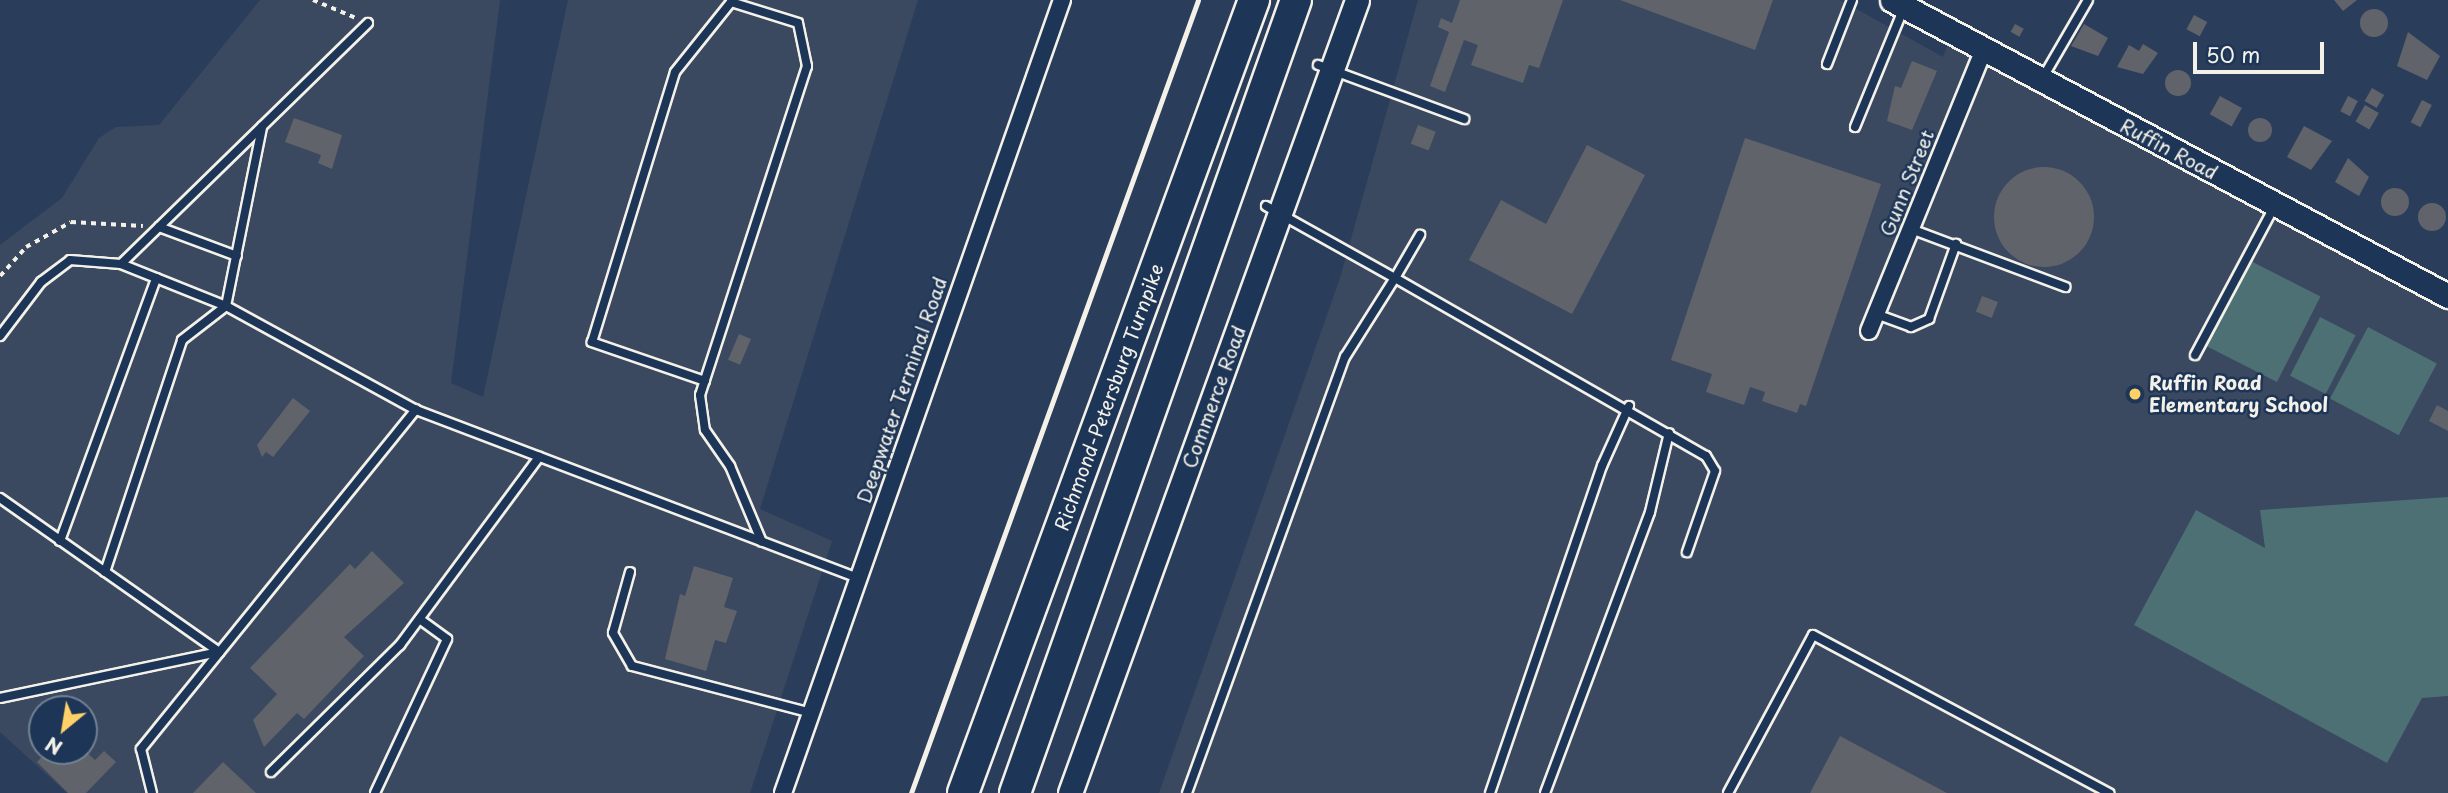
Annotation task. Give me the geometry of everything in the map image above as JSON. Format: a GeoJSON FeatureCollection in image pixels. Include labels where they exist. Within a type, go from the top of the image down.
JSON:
{"type":"FeatureCollection","features":[{"type":"Feature","properties":{"kind":"highway","name":"Richmond-Petersburg Turnpike"},"geometry":{"type":"LineString","coordinates":[[963,793],[1254,0]]}},
{"type":"Feature","properties":{"kind":"highway"},"geometry":{"type":"LineString","coordinates":[[1014,793],[1296,0]]}},
{"type":"Feature","properties":{"kind":"main road","name":"Commerce Road"},"geometry":{"type":"LineString","coordinates":[[1325,68],[1342,0]]}},
{"type":"Feature","properties":{"kind":"main road","name":"Commerce Road"},"geometry":{"type":"LineString","coordinates":[[1055,793],[1325,68],[1357,0]]}},
{"type":"Feature","properties":{"kind":"main road","name":"Ruffin Road"},"geometry":{"type":"LineString","coordinates":[[1908,5],[2040,82],[2448,296]]}},
{"type":"Feature","properties":{"kind":"main road","name":"Commerce Road"},"geometry":{"type":"LineString","coordinates":[[1070,793],[1273,210]]}},
{"type":"Feature","properties":{"kind":"street","name":"Deepwater Terminal Road"},"geometry":{"type":"LineString","coordinates":[[783,793],[1062,0]]}},
{"type":"Feature","properties":{"kind":"street","name":"Gunn Street"},"geometry":{"type":"LineString","coordinates":[[1869,331],[1983,51]]}},
{"type":"Feature","properties":{"kind":"lane"},"geometry":{"type":"LineString","coordinates":[[1827,64],[1852,0]]}},
{"type":"Feature","properties":{"kind":"lane"},"geometry":{"type":"LineString","coordinates":[[2040,82],[2088,0]]}},
{"type":"Feature","properties":{"kind":"lane"},"geometry":{"type":"LineString","coordinates":[[705,380],[592,342],[675,72],[731,2],[798,23],[807,66],[705,380],[705,430],[730,466],[762,542]]}},
{"type":"Feature","properties":{"kind":"lane"},"geometry":{"type":"LineString","coordinates":[[1855,127],[1908,5]]}},
{"type":"Feature","properties":{"kind":"lane"},"geometry":{"type":"LineString","coordinates":[[121,264],[368,23]]}},
{"type":"Feature","properties":{"kind":"lane"},"geometry":{"type":"LineString","coordinates":[[1325,68],[1464,119]]}},
{"type":"Feature","properties":{"kind":"lane"},"geometry":{"type":"LineString","coordinates":[[105,572],[182,340],[226,306],[261,127]]}},
{"type":"Feature","properties":{"kind":"lane"},"geometry":{"type":"LineString","coordinates":[[2195,355],[2275,205]]}},
{"type":"Feature","properties":{"kind":"lane"},"geometry":{"type":"LineString","coordinates":[[1273,210],[1629,406],[1706,456],[1715,471],[1687,552]]}},
{"type":"Feature","properties":{"kind":"lane"},"geometry":{"type":"LineString","coordinates":[[159,227],[237,256]]}},
{"type":"Feature","properties":{"kind":"lane"},"geometry":{"type":"LineString","coordinates":[[1911,229],[2064,287]]}},
{"type":"Feature","properties":{"kind":"lane"},"geometry":{"type":"LineString","coordinates":[[1187,793],[1345,357],[1420,234]]}},
{"type":"Feature","properties":{"kind":"lane"},"geometry":{"type":"LineString","coordinates":[[1876,314],[1911,327],[1929,319],[1956,244]]}},
{"type":"Feature","properties":{"kind":"lane"},"geometry":{"type":"LineString","coordinates":[[0,336],[41,282],[70,260],[121,264],[226,306],[416,410],[859,578]]}},
{"type":"Feature","properties":{"kind":"lane"},"geometry":{"type":"LineString","coordinates":[[60,541],[156,278]]}},
{"type":"Feature","properties":{"kind":"lane"},"geometry":{"type":"LineString","coordinates":[[1490,793],[1602,467],[1629,406]]}},
{"type":"Feature","properties":{"kind":"lane"},"geometry":{"type":"LineString","coordinates":[[152,793],[141,749],[416,410]]}},
{"type":"Feature","properties":{"kind":"lane"},"geometry":{"type":"LineString","coordinates":[[1545,793],[1650,512],[1669,433]]}},
{"type":"Feature","properties":{"kind":"lane"},"geometry":{"type":"LineString","coordinates":[[271,772],[419,619],[539,457]]}},
{"type":"Feature","properties":{"kind":"lane"},"geometry":{"type":"LineString","coordinates":[[0,498],[219,652]]}},
{"type":"Feature","properties":{"kind":"lane"},"geometry":{"type":"LineString","coordinates":[[630,572],[613,633],[632,666],[811,713]]}},
{"type":"Feature","properties":{"kind":"lane"},"geometry":{"type":"LineString","coordinates":[[375,793],[447,639],[419,619]]}},
{"type":"Feature","properties":{"kind":"lane"},"geometry":{"type":"LineString","coordinates":[[1728,793],[1813,635],[2109,793]]}},
{"type":"Feature","properties":{"kind":"lane"},"geometry":{"type":"LineString","coordinates":[[0,698],[219,652]]}},
{"type":"Feature","properties":{"kind":"path"},"geometry":{"type":"LineString","coordinates":[[313,0],[368,23]]}},
{"type":"Feature","properties":{"kind":"path"},"geometry":{"type":"LineString","coordinates":[[0,276],[26,247],[71,222],[159,227]]}},
{"type":"Feature","properties":{"kind":"shaded area"},"geometry":{"type":"Polygon","coordinates":[[[260,0],[500,0],[451,383],[483,397],[568,0],[918,0],[760,509],[832,541],[750,793],[67,793],[36,765],[98,765],[98,695],[28,695],[28,757],[0,732],[0,245],[62,198],[99,138],[116,127],[159,125],[260,0]]]}},
{"type":"Feature","properties":{"kind":"shaded area"},"geometry":{"type":"Polygon","coordinates":[[[1418,0],[1840,0],[1943,57],[1950,39],[2448,303],[2448,793],[1159,793],[1340,278],[1418,0]]]}},
{"type":"Feature","properties":{"kind":"green space"},"geometry":{"type":"Polygon","coordinates":[[[2243,257],[2321,296],[2277,382],[2199,343],[2243,257]]]}},
{"type":"Feature","properties":{"kind":"green space"},"geometry":{"type":"Polygon","coordinates":[[[2320,317],[2356,335],[2326,394],[2290,376],[2320,317]]]}},
{"type":"Feature","properties":{"kind":"green space"},"geometry":{"type":"Polygon","coordinates":[[[2368,327],[2437,364],[2399,435],[2330,399],[2368,327]]]}},
{"type":"Feature","properties":{"kind":"green space"},"geometry":{"type":"Polygon","coordinates":[[[2448,497],[2448,696],[2422,698],[2387,763],[2134,625],[2196,510],[2265,548],[2260,510],[2448,497]]]}},
{"type":"Feature","properties":{"kind":"building"},"geometry":{"type":"Polygon","coordinates":[[[1460,0],[1563,0],[1539,68],[1529,65],[1523,83],[1471,65],[1478,45],[1464,40],[1445,92],[1430,86],[1449,32],[1438,27],[1441,18],[1452,23],[1460,0]]]}},
{"type":"Feature","properties":{"kind":"building"},"geometry":{"type":"Polygon","coordinates":[[[1620,0],[1773,0],[1755,50],[1620,0]]]}},
{"type":"Feature","properties":{"kind":"building"},"geometry":{"type":"Polygon","coordinates":[[[2334,0],[2357,0],[2343,11],[2334,0]]]}},
{"type":"Feature","properties":{"kind":"building"},"geometry":{"type":"Polygon","coordinates":[[[2374,9],[2384,13],[2388,23],[2384,33],[2374,37],[2364,33],[2360,23],[2364,13],[2374,9]]]}},
{"type":"Feature","properties":{"kind":"building"},"geometry":{"type":"Polygon","coordinates":[[[2194,15],[2207,22],[2200,36],[2186,29],[2194,15]]]}},
{"type":"Feature","properties":{"kind":"building"},"geometry":{"type":"Polygon","coordinates":[[[2015,24],[2024,29],[2019,37],[2011,32],[2015,24]]]}},
{"type":"Feature","properties":{"kind":"building"},"geometry":{"type":"Polygon","coordinates":[[[2084,24],[2108,38],[2098,56],[2071,46],[2084,24]]]}},
{"type":"Feature","properties":{"kind":"building"},"geometry":{"type":"Polygon","coordinates":[[[2408,32],[2440,56],[2427,80],[2397,66],[2408,32]]]}},
{"type":"Feature","properties":{"kind":"building"},"geometry":{"type":"Polygon","coordinates":[[[2143,44],[2158,53],[2143,74],[2117,67],[2129,45],[2139,51],[2143,44]]]}},
{"type":"Feature","properties":{"kind":"building"},"geometry":{"type":"Polygon","coordinates":[[[1912,61],[1937,71],[1912,130],[1887,121],[1895,86],[1901,88],[1912,61]]]}},
{"type":"Feature","properties":{"kind":"building"},"geometry":{"type":"Polygon","coordinates":[[[2178,70],[2188,73],[2191,83],[2188,93],[2178,96],[2168,93],[2165,83],[2168,73],[2178,70]]]}},
{"type":"Feature","properties":{"kind":"building"},"geometry":{"type":"Polygon","coordinates":[[[2372,88],[2384,95],[2377,108],[2364,101],[2372,88]]]}},
{"type":"Feature","properties":{"kind":"building"},"geometry":{"type":"Polygon","coordinates":[[[2220,96],[2242,108],[2232,126],[2210,114],[2220,96]]]}},
{"type":"Feature","properties":{"kind":"building"},"geometry":{"type":"Polygon","coordinates":[[[2348,96],[2358,101],[2350,116],[2340,111],[2348,96]]]}},
{"type":"Feature","properties":{"kind":"building"},"geometry":{"type":"Polygon","coordinates":[[[2422,100],[2432,105],[2420,127],[2411,122],[2422,100]]]}},
{"type":"Feature","properties":{"kind":"building"},"geometry":{"type":"Polygon","coordinates":[[[2365,105],[2379,113],[2369,129],[2356,121],[2365,105]]]}},
{"type":"Feature","properties":{"kind":"building"},"geometry":{"type":"Polygon","coordinates":[[[294,118],[342,135],[332,169],[318,163],[321,155],[285,142],[294,118]]]}},
{"type":"Feature","properties":{"kind":"building"},"geometry":{"type":"Polygon","coordinates":[[[2255,118],[2265,118],[2272,125],[2272,135],[2265,142],[2255,142],[2248,135],[2248,125],[2255,118]]]}},
{"type":"Feature","properties":{"kind":"building"},"geometry":{"type":"Polygon","coordinates":[[[1418,125],[1436,132],[1429,150],[1411,144],[1418,125]]]}},
{"type":"Feature","properties":{"kind":"building"},"geometry":{"type":"Polygon","coordinates":[[[2304,126],[2332,141],[2311,170],[2287,157],[2304,126]]]}},
{"type":"Feature","properties":{"kind":"building"},"geometry":{"type":"Polygon","coordinates":[[[1745,138],[1881,184],[1806,406],[1800,404],[1797,413],[1762,401],[1765,392],[1750,387],[1744,405],[1706,392],[1712,374],[1671,360],[1745,138]]]}},
{"type":"Feature","properties":{"kind":"building"},"geometry":{"type":"Polygon","coordinates":[[[1587,145],[1645,175],[1572,314],[1469,260],[1501,200],[1546,224],[1587,145]]]}},
{"type":"Feature","properties":{"kind":"building"},"geometry":{"type":"Polygon","coordinates":[[[2348,158],[2369,177],[2359,196],[2335,182],[2348,158]]]}},
{"type":"Feature","properties":{"kind":"building"},"geometry":{"type":"Polygon","coordinates":[[[2044,167],[2072,175],[2086,189],[2094,217],[2086,245],[2072,259],[2044,267],[2016,259],[2002,245],[1994,217],[2002,189],[2016,175],[2044,167]]]}},
{"type":"Feature","properties":{"kind":"building"},"geometry":{"type":"Polygon","coordinates":[[[2395,188],[2405,192],[2409,202],[2405,212],[2395,216],[2385,212],[2381,202],[2385,192],[2395,188]]]}},
{"type":"Feature","properties":{"kind":"building"},"geometry":{"type":"Polygon","coordinates":[[[2432,203],[2442,207],[2446,217],[2442,227],[2432,231],[2422,227],[2418,217],[2422,207],[2432,203]]]}},
{"type":"Feature","properties":{"kind":"building"},"geometry":{"type":"Polygon","coordinates":[[[1982,296],[1998,302],[1992,318],[1976,312],[1982,296]]]}},
{"type":"Feature","properties":{"kind":"building"},"geometry":{"type":"Polygon","coordinates":[[[739,334],[751,339],[740,365],[728,360],[739,334]]]}},
{"type":"Feature","properties":{"kind":"building"},"geometry":{"type":"Polygon","coordinates":[[[293,398],[310,411],[273,457],[266,452],[262,457],[257,445],[293,398]]]}},
{"type":"Feature","properties":{"kind":"building"},"geometry":{"type":"Polygon","coordinates":[[[2437,405],[2448,411],[2448,431],[2429,421],[2437,405]]]}},
{"type":"Feature","properties":{"kind":"building"},"geometry":{"type":"Polygon","coordinates":[[[372,551],[404,583],[344,637],[364,656],[304,719],[297,713],[264,747],[253,720],[277,694],[250,668],[350,564],[355,569],[372,551]]]}},
{"type":"Feature","properties":{"kind":"building"},"geometry":{"type":"Polygon","coordinates":[[[694,566],[733,578],[724,607],[737,611],[726,643],[715,640],[706,671],[665,659],[680,594],[685,596],[694,566]]]}},
{"type":"Feature","properties":{"kind":"building"},"geometry":{"type":"Polygon","coordinates":[[[1840,736],[1947,793],[1810,793],[1840,736]]]}},
{"type":"Feature","properties":{"kind":"building"},"geometry":{"type":"Polygon","coordinates":[[[104,751],[116,762],[86,793],[68,793],[40,765],[98,765],[98,757],[104,751]]]}},
{"type":"Feature","properties":{"kind":"building"},"geometry":{"type":"Polygon","coordinates":[[[223,762],[256,793],[193,793],[223,762]]]}},
{"type":"Feature","properties":{"kind":"railway"},"geometry":{"type":"LineString","coordinates":[[911,793],[1198,0]]}},
{"type":"Feature","properties":{"kind":"place","name":"Ruffin Road Elementary School"},"geometry":{"type":"Point","coordinates":[2135,394]}}]}
